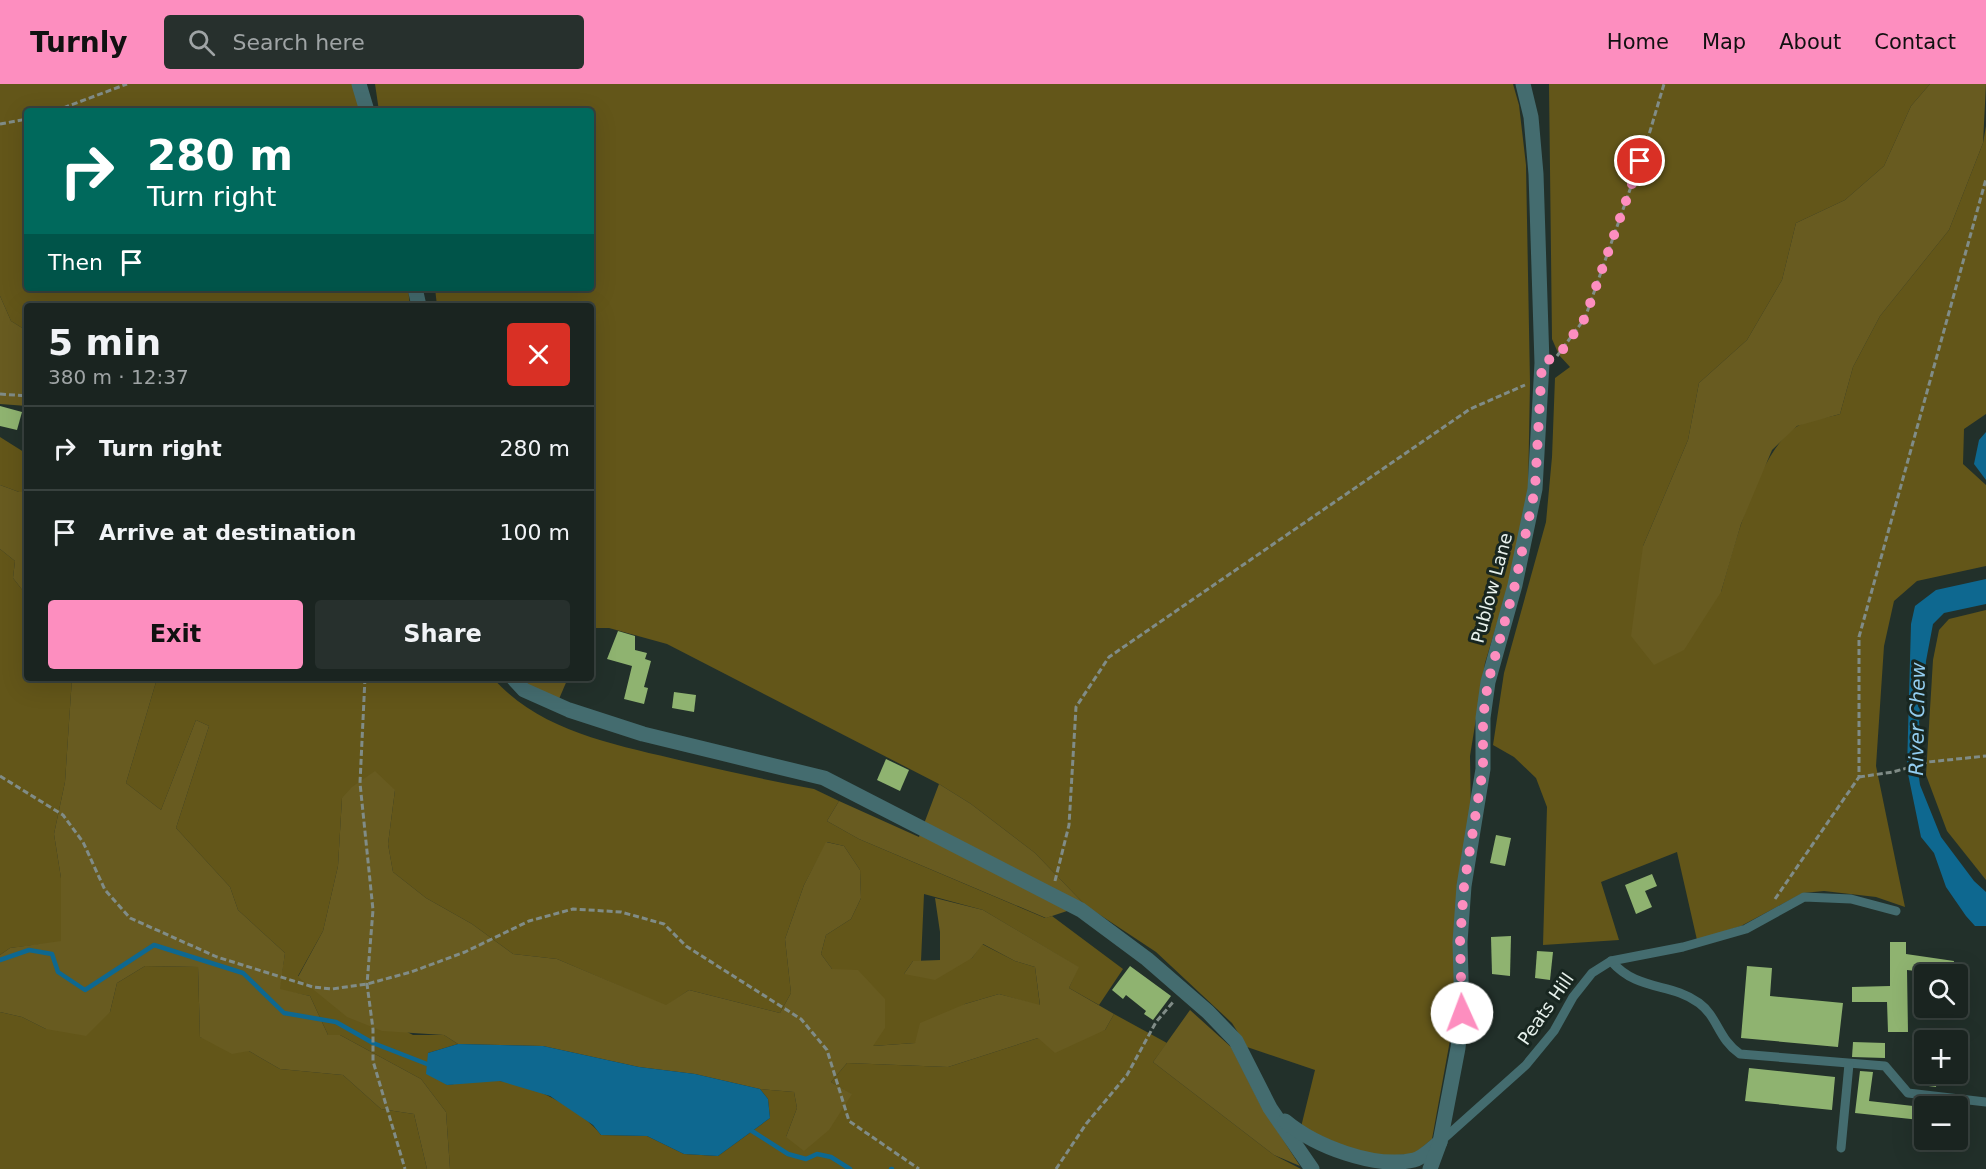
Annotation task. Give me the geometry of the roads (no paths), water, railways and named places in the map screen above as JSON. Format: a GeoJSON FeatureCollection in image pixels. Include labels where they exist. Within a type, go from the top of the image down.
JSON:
{"type":"FeatureCollection","features":[{"type":"Feature","properties":{"kind":"street"},"geometry":{"type":"LineString","coordinates":[[358,84],[366,108]]}},
{"type":"Feature","properties":{"kind":"street","name":"Publow Lane"},"geometry":{"type":"LineString","coordinates":[[1430,1169],[1440,1142],[1462,1013],[1460,942],[1464,886],[1483,769],[1483,718],[1488,682],[1515,585],[1533,500],[1542,363],[1536,174],[1531,117],[1523,84]]}},
{"type":"Feature","properties":{"kind":"street"},"geometry":{"type":"LineString","coordinates":[[516,681],[524,690],[579,714],[643,734],[824,778],[1081,910],[1148,959],[1236,1041],[1270,1108],[1312,1169]]}},
{"type":"Feature","properties":{"kind":"street"},"geometry":{"type":"LineString","coordinates":[[1270,1108],[1299,1132],[1328,1149],[1359,1158],[1390,1161],[1415,1160],[1440,1142]]}},
{"type":"Feature","properties":{"kind":"lane","name":"Peats Hill"},"geometry":{"type":"LineString","coordinates":[[1440,1142],[1526,1065],[1554,1031],[1573,998],[1592,973],[1611,960],[1702,941],[1746,929],[1804,897],[1825,896],[1851,899],[1896,911]]}},
{"type":"Feature","properties":{"kind":"lane"},"geometry":{"type":"LineString","coordinates":[[1611,960],[1630,979],[1697,1002],[1707,1010],[1727,1046],[1740,1054],[1885,1066],[1908,1093],[1986,1102]]}},
{"type":"Feature","properties":{"kind":"lane"},"geometry":{"type":"LineString","coordinates":[[1841,1148],[1850,1064]]}},
{"type":"Feature","properties":{"kind":"water"},"geometry":{"type":"Polygon","coordinates":[[[1986,432],[1986,480],[1974,464],[1979,440],[1986,432]]]}},
{"type":"Feature","properties":{"kind":"water","name":"River Chew"},"geometry":{"type":"Polygon","coordinates":[[[1986,579],[1986,604],[1944,613],[1933,624],[1926,661],[1924,706],[1919,721],[1920,785],[1941,837],[1974,881],[1986,892],[1986,926],[1975,926],[1946,887],[1934,853],[1921,837],[1907,769],[1911,624],[1915,606],[1936,590],[1986,579]]]}},
{"type":"Feature","properties":{"kind":"water"},"geometry":{"type":"Polygon","coordinates":[[[458,1044],[543,1046],[639,1067],[695,1074],[760,1089],[768,1099],[770,1118],[718,1156],[684,1154],[647,1136],[601,1135],[593,1125],[550,1096],[500,1081],[447,1085],[426,1074],[428,1053],[458,1044]]]}},
{"type":"Feature","properties":{"kind":"waterway"},"geometry":{"type":"LineString","coordinates":[[0,960],[29,950],[52,954],[58,972],[85,990],[154,945],[243,973],[284,1013],[336,1022],[373,1043],[427,1064]]}},
{"type":"Feature","properties":{"kind":"waterway"},"geometry":{"type":"LineString","coordinates":[[752,1131],[788,1154],[806,1159],[817,1154],[831,1157],[850,1169]]}}]}
